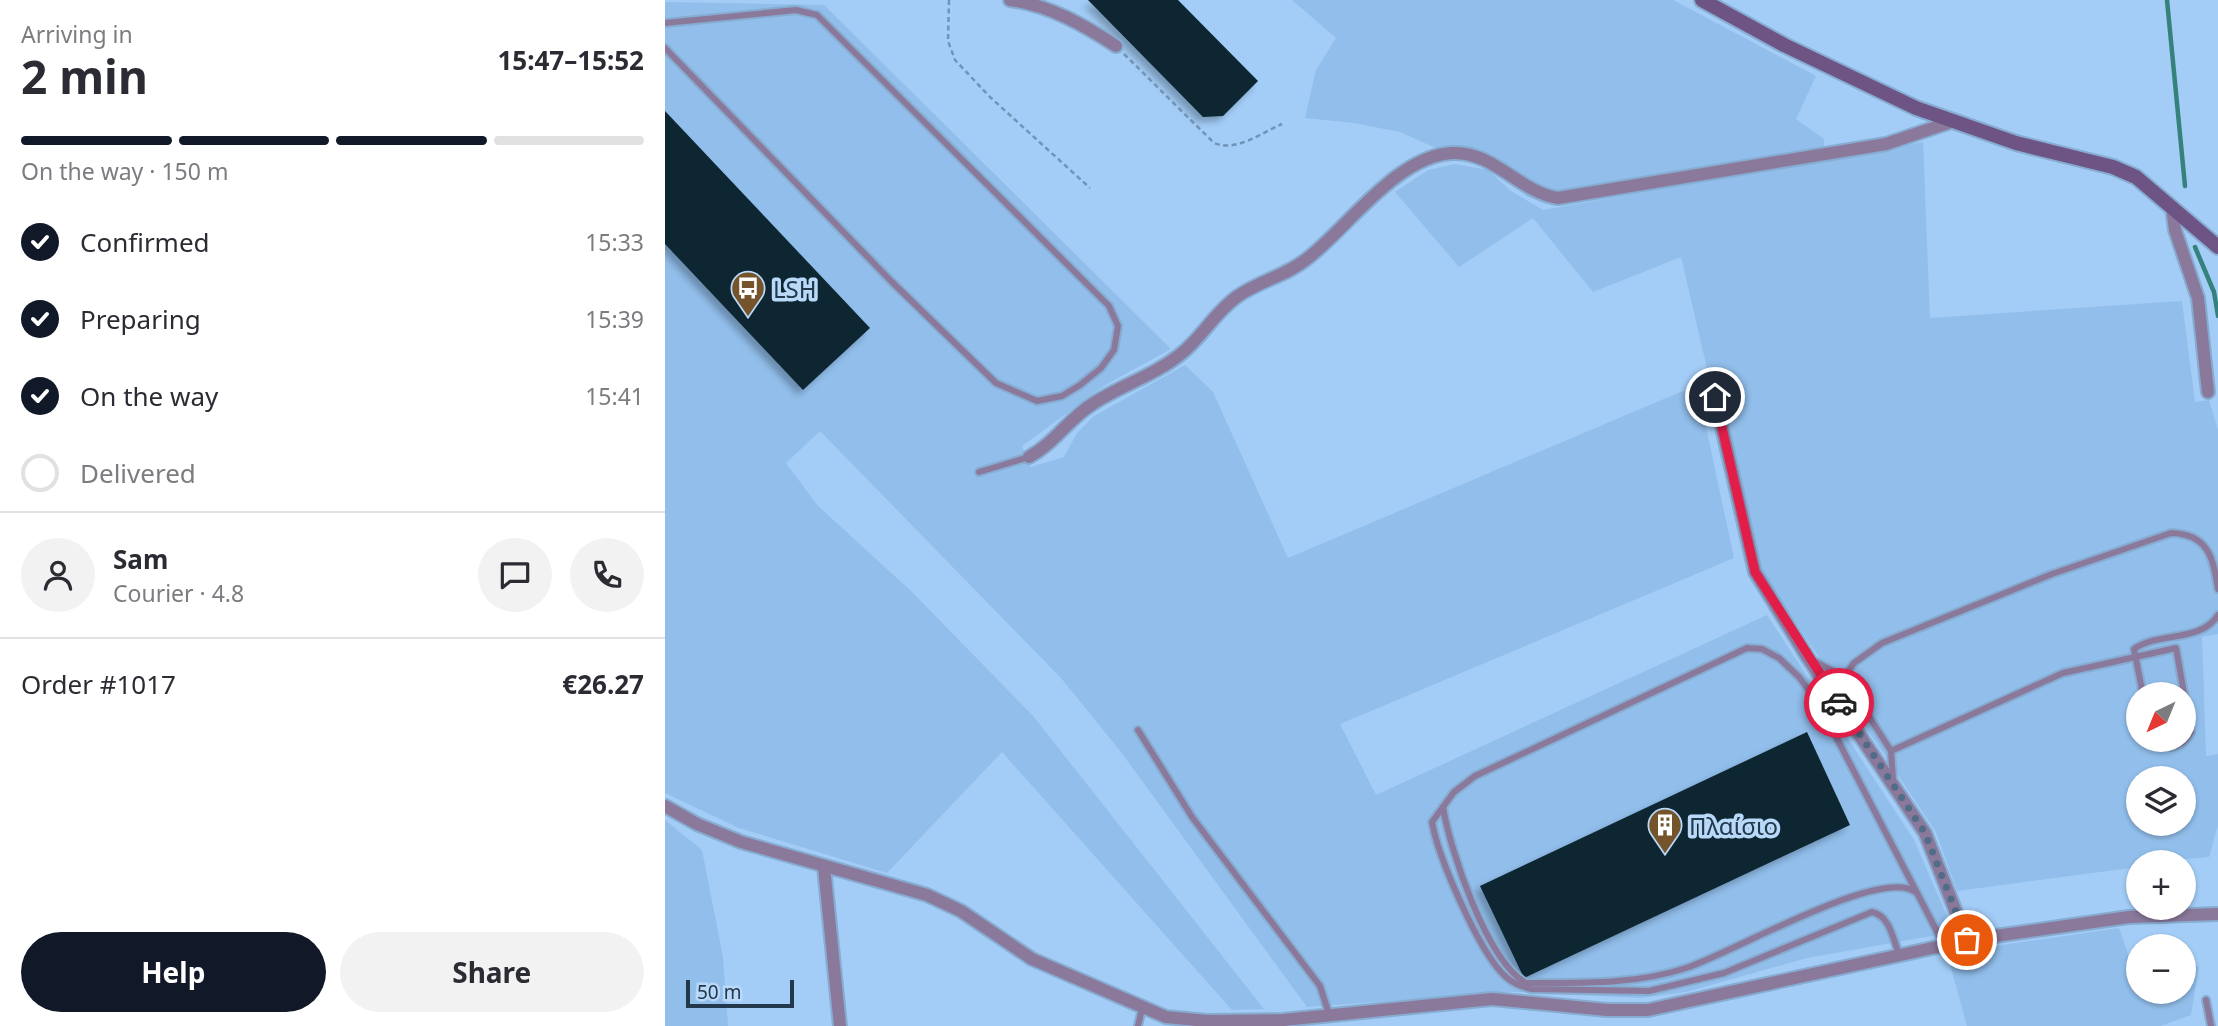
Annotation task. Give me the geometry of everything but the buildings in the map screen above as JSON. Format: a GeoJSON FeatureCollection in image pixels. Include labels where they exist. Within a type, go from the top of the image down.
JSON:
{"type":"FeatureCollection","features":[{"type":"Feature","properties":{"kind":"street"},"geometry":{"type":"LineString","coordinates":[[1010,0],[1031,2],[1074,21],[1116,47]]}},
{"type":"Feature","properties":{"kind":"street"},"geometry":{"type":"LineString","coordinates":[[1702,0],[1784,45],[1951,122],[2016,143],[2113,167],[2136,177],[2218,247]]}},
{"type":"Feature","properties":{"kind":"street"},"geometry":{"type":"LineString","coordinates":[[1029,457],[1057,438],[1091,405],[1181,354],[1238,296],[1307,260],[1344,223],[1403,173],[1435,156],[1454,153],[1475,157],[1495,165],[1542,196],[1558,198],[1886,144],[1951,122]]}},
{"type":"Feature","properties":{"kind":"street"},"geometry":{"type":"LineString","coordinates":[[2172,207],[2175,230],[2198,298],[2208,392]]}},
{"type":"Feature","properties":{"kind":"street"},"geometry":{"type":"LineString","coordinates":[[1715,397],[1755,572],[1808,658],[1925,833],[1967,940]]}},
{"type":"Feature","properties":{"kind":"street"},"geometry":{"type":"LineString","coordinates":[[665,806],[717,833],[824,867],[927,895],[961,911],[1032,959],[1142,1009],[1166,1017],[1207,1021],[1330,1016],[1492,999],[1607,1010],[1649,1010],[1967,940],[2129,917],[2218,914]]}},
{"type":"Feature","properties":{"kind":"street"},"geometry":{"type":"LineString","coordinates":[[824,867],[841,1026]]}},
{"type":"Feature","properties":{"kind":"lane"},"geometry":{"type":"LineString","coordinates":[[665,23],[796,10],[817,15],[1109,306],[1118,326],[1114,350],[1108,359],[1080,385],[1051,399],[1037,401],[996,383],[892,282],[665,48]]}},
{"type":"Feature","properties":{"kind":"lane"},"geometry":{"type":"LineString","coordinates":[[979,472],[1029,457]]}},
{"type":"Feature","properties":{"kind":"lane"},"geometry":{"type":"LineString","coordinates":[[1844,677],[1854,663],[1882,643],[2052,574],[2171,533],[2185,533],[2199,539],[2212,560],[2218,589]]}},
{"type":"Feature","properties":{"kind":"lane"},"geometry":{"type":"LineString","coordinates":[[2141,682],[2134,649],[2145,641],[2206,629],[2218,615]]}},
{"type":"Feature","properties":{"kind":"lane"},"geometry":{"type":"LineString","coordinates":[[1899,954],[1888,923],[1879,914],[1872,912],[1724,973],[1649,990],[1531,989],[1514,983],[1491,960],[1435,838],[1432,822],[1454,792],[1475,776],[1747,648],[1762,649],[1779,658],[1799,677],[1819,704],[1944,945]]}},
{"type":"Feature","properties":{"kind":"lane"},"geometry":{"type":"LineString","coordinates":[[1891,751],[2063,673],[2176,648],[2182,682]]}},
{"type":"Feature","properties":{"kind":"lane"},"geometry":{"type":"LineString","coordinates":[[1808,658],[1844,677],[1891,751],[1894,785]]}},
{"type":"Feature","properties":{"kind":"lane"},"geometry":{"type":"LineString","coordinates":[[1138,730],[1192,817],[1320,986],[1330,1016]]}},
{"type":"Feature","properties":{"kind":"lane"},"geometry":{"type":"LineString","coordinates":[[1443,807],[1453,859],[1505,964],[1526,983],[1638,981],[1688,968],[1856,893],[1893,885],[1907,886],[1917,894]]}},
{"type":"Feature","properties":{"kind":"lane"},"geometry":{"type":"LineString","coordinates":[[2206,1000],[2211,1026]]}},
{"type":"Feature","properties":{"kind":"lane"},"geometry":{"type":"LineString","coordinates":[[1137,1026],[1142,1009]]}},
{"type":"Feature","properties":{"kind":"path"},"geometry":{"type":"LineString","coordinates":[[949,0],[948,41],[955,60],[990,97],[1090,188]]}},
{"type":"Feature","properties":{"kind":"path"},"geometry":{"type":"LineString","coordinates":[[1116,47],[1214,143],[1226,148],[1236,146],[1282,124]]}},
{"type":"Feature","properties":{"kind":"shaded area"},"geometry":{"type":"Polygon","coordinates":[[[1292,0],[1673,0],[1816,76],[1796,119],[1824,139],[1824,156],[1606,197],[1547,204],[1527,196],[1493,168],[1447,153],[1400,132],[1354,123],[1305,118],[1316,70],[1336,38],[1292,0]]]}},
{"type":"Feature","properties":{"kind":"shaded area"},"geometry":{"type":"Polygon","coordinates":[[[665,2],[824,5],[1171,349],[1107,384],[1022,446],[1031,467],[1064,457],[1077,433],[1094,416],[1185,365],[1213,392],[1288,558],[1697,385],[1734,558],[1340,724],[1376,795],[1767,615],[1914,840],[1954,932],[1807,958],[1686,992],[1641,998],[1513,992],[1307,1007],[1121,752],[1061,678],[820,431],[786,463],[818,506],[911,591],[1034,717],[1264,1009],[1232,1010],[1002,752],[887,873],[739,828],[665,793],[665,2]]]}},
{"type":"Feature","properties":{"kind":"shaded area"},"geometry":{"type":"Polygon","coordinates":[[[1923,142],[1930,318],[2182,301],[2195,402],[2209,400],[2218,430],[2218,634],[2202,637],[2206,756],[2218,754],[2218,825],[2209,857],[2196,858],[2196,850],[2126,850],[2126,869],[1957,891],[1936,832],[1756,563],[1720,407],[1710,381],[1681,257],[1593,292],[1533,218],[1459,267],[1395,192],[1428,170],[1455,164],[1488,170],[1511,191],[1543,210],[1923,142]]]}},
{"type":"Feature","properties":{"kind":"shaded area"},"geometry":{"type":"Polygon","coordinates":[[[665,820],[702,850],[723,957],[728,1026],[665,1026],[665,820]]]}},
{"type":"Feature","properties":{"kind":"shaded area"},"geometry":{"type":"Polygon","coordinates":[[[2119,928],[2126,949],[2126,1004],[2193,1004],[2191,1015],[2160,1026],[1967,1026],[1947,953],[2119,928]]]}},
{"type":"Feature","properties":{"kind":"waterway"},"geometry":{"type":"LineString","coordinates":[[2167,0],[2185,186]]}},
{"type":"Feature","properties":{"kind":"waterway"},"geometry":{"type":"LineString","coordinates":[[2195,247],[2214,292],[2218,316]]}},
{"type":"Feature","properties":{"kind":"way so far"},"geometry":{"type":"LineString","coordinates":[[1839,703],[1925,833],[1967,940]]}},
{"type":"Feature","properties":{"kind":"place","name":"LSH"},"geometry":{"type":"Point","coordinates":[748,318]}},
{"type":"Feature","properties":{"kind":"place","name":"Πλαίσιο"},"geometry":{"type":"Point","coordinates":[1665,855]}},
{"type":"Feature","properties":{"kind":"route"},"geometry":{"type":"LineString","coordinates":[[1715,397],[1755,572],[1765,592],[1839,703]]}}]}
